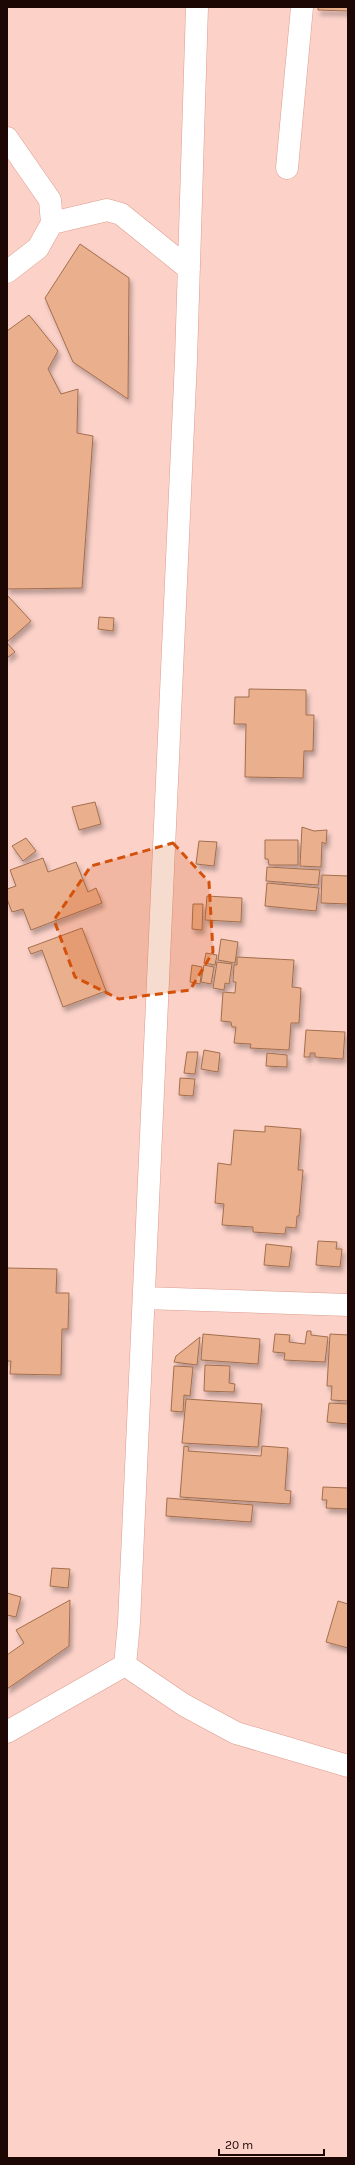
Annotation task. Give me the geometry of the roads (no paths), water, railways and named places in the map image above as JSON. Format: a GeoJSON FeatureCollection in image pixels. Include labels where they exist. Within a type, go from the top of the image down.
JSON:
{"type":"FeatureCollection","features":[{"type":"Feature","properties":{"kind":"street"},"geometry":{"type":"LineString","coordinates":[[125,1665],[144,1298],[189,269],[197,7]]}},
{"type":"Feature","properties":{"kind":"street"},"geometry":{"type":"LineString","coordinates":[[287,168],[302,7]]}},
{"type":"Feature","properties":{"kind":"street"},"geometry":{"type":"LineString","coordinates":[[7,138],[50,200],[52,223],[38,248],[7,272]]}},
{"type":"Feature","properties":{"kind":"street"},"geometry":{"type":"LineString","coordinates":[[52,223],[107,210],[121,214],[189,269]]}},
{"type":"Feature","properties":{"kind":"street"},"geometry":{"type":"LineString","coordinates":[[144,1298],[348,1305]]}},
{"type":"Feature","properties":{"kind":"street"},"geometry":{"type":"LineString","coordinates":[[7,1732],[125,1665]]}},
{"type":"Feature","properties":{"kind":"street"},"geometry":{"type":"LineString","coordinates":[[125,1665],[184,1705],[236,1733],[348,1766]]}}]}
